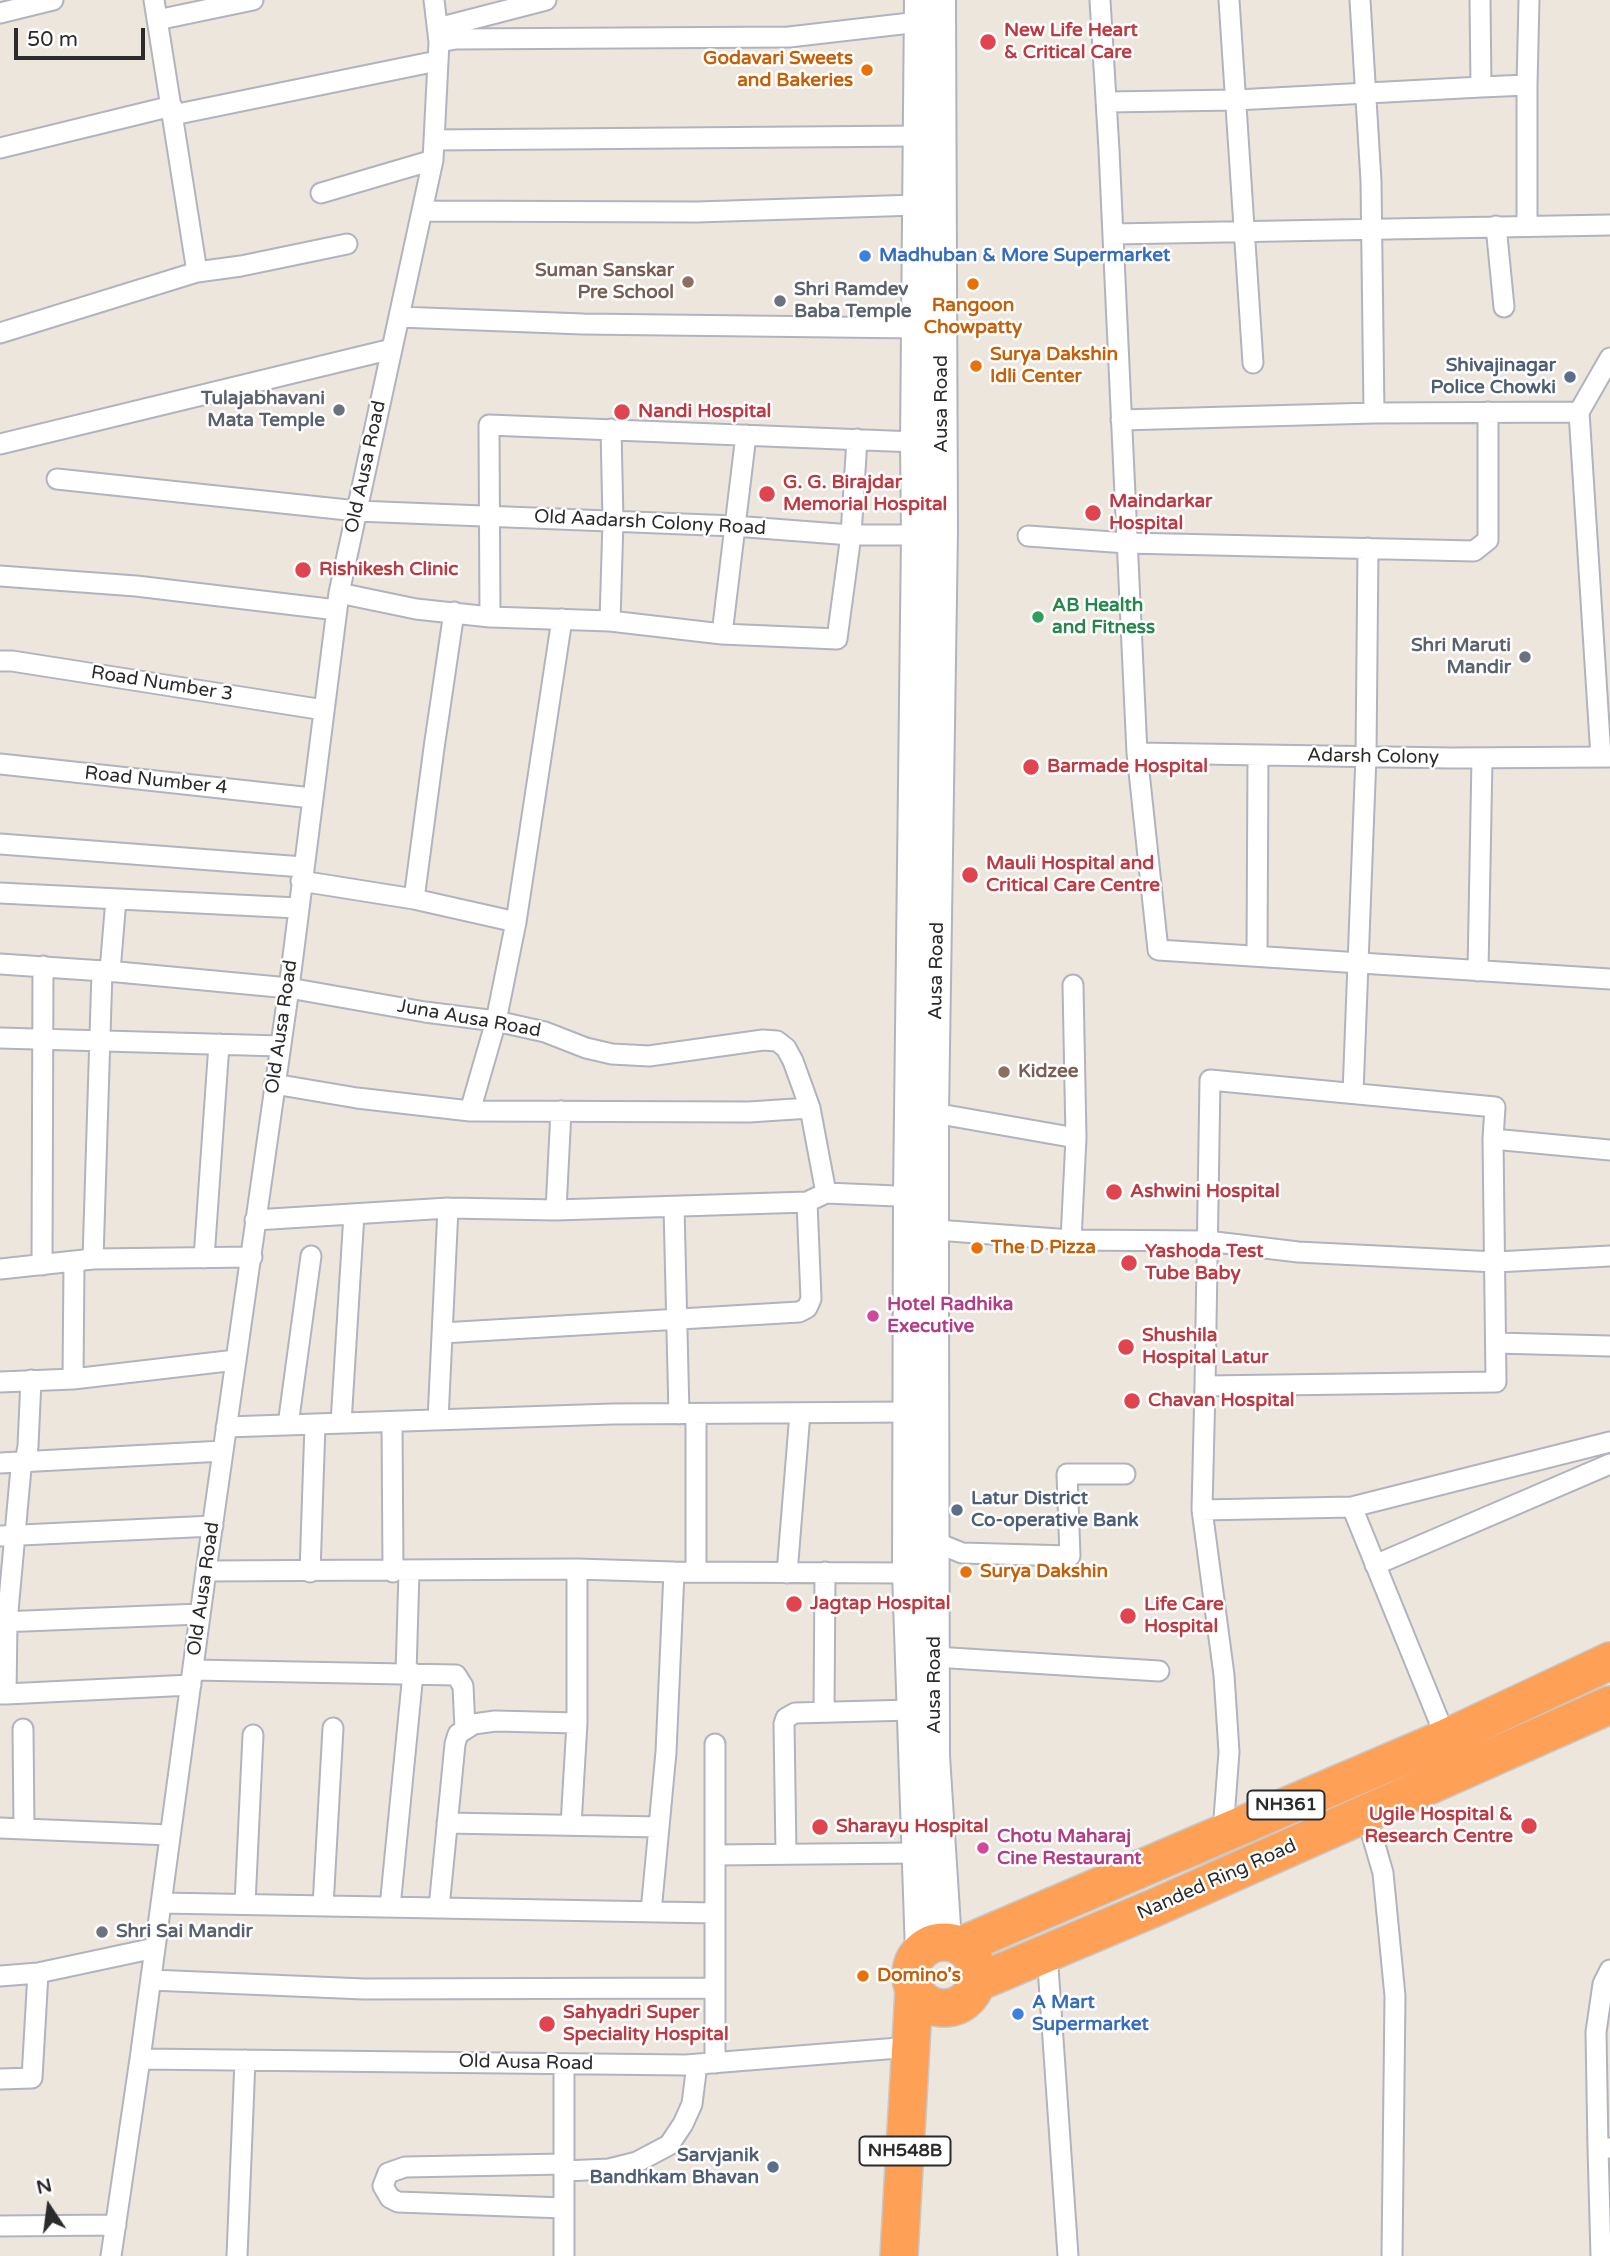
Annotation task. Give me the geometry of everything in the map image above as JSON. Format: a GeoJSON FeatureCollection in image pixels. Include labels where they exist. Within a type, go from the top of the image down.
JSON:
{"type":"FeatureCollection","features":[{"type":"Feature","properties":{"kind":"highway","name":"NH361"},"geometry":{"type":"LineString","coordinates":[[942,1947],[1159,1861],[1446,1738],[1610,1661]]}},
{"type":"Feature","properties":{"kind":"highway","name":"Nanded Ring Road"},"geometry":{"type":"LineString","coordinates":[[976,1983],[1610,1705]]}},
{"type":"Feature","properties":{"kind":"highway","name":"Ausa Road"},"geometry":{"type":"LineString","coordinates":[[924,1999],[910,1977],[913,1964],[942,1947],[971,1956],[977,1969],[976,1983]]}},
{"type":"Feature","properties":{"kind":"highway"},"geometry":{"type":"LineString","coordinates":[[924,1999],[961,2004],[971,1995],[976,1983]]}},
{"type":"Feature","properties":{"kind":"highway"},"geometry":{"type":"LineString","coordinates":[[911,2047],[924,1999]]}},
{"type":"Feature","properties":{"kind":"highway"},"geometry":{"type":"LineString","coordinates":[[923,2256],[924,1999]]}},
{"type":"Feature","properties":{"kind":"highway","name":"NH548B"},"geometry":{"type":"LineString","coordinates":[[899,2256],[911,2047]]}},
{"type":"Feature","properties":{"kind":"main road","name":"Ausa Road"},"geometry":{"type":"LineString","coordinates":[[921,1197],[934,1113],[929,535],[941,0]]}},
{"type":"Feature","properties":{"kind":"main road"},"geometry":{"type":"LineString","coordinates":[[919,11],[915,442],[929,535],[921,1229],[907,1412],[907,1573],[916,1853],[942,1947]]}},
{"type":"Feature","properties":{"kind":"main road","name":"Ausa Road"},"geometry":{"type":"LineString","coordinates":[[921,1229],[935,1542],[936,1756],[942,1947]]}},
{"type":"Feature","properties":{"kind":"street"},"geometry":{"type":"LineString","coordinates":[[6,8],[53,0]]}},
{"type":"Feature","properties":{"kind":"street"},"geometry":{"type":"LineString","coordinates":[[154,0],[197,272]]}},
{"type":"Feature","properties":{"kind":"street"},"geometry":{"type":"LineString","coordinates":[[157,20],[253,0]]}},
{"type":"Feature","properties":{"kind":"street","name":"Old Ausa Road"},"geometry":{"type":"LineString","coordinates":[[111,2256],[289,988],[297,908],[338,601],[433,150],[438,44],[434,0]]}},
{"type":"Feature","properties":{"kind":"street"},"geometry":{"type":"LineString","coordinates":[[438,44],[546,0]]}},
{"type":"Feature","properties":{"kind":"street"},"geometry":{"type":"LineString","coordinates":[[1100,0],[1137,753],[1158,950],[1610,979]]}},
{"type":"Feature","properties":{"kind":"street"},"geometry":{"type":"LineString","coordinates":[[1229,0],[1254,363]]}},
{"type":"Feature","properties":{"kind":"street"},"geometry":{"type":"LineString","coordinates":[[1360,0],[1372,228],[1374,414]]}},
{"type":"Feature","properties":{"kind":"street"},"geometry":{"type":"LineString","coordinates":[[1480,0],[1481,87]]}},
{"type":"Feature","properties":{"kind":"street"},"geometry":{"type":"LineString","coordinates":[[1527,226],[1529,0]]}},
{"type":"Feature","properties":{"kind":"street"},"geometry":{"type":"LineString","coordinates":[[0,148],[173,110],[456,38],[789,37],[919,11]]}},
{"type":"Feature","properties":{"kind":"street"},"geometry":{"type":"LineString","coordinates":[[1107,102],[1236,100],[1527,85]]}},
{"type":"Feature","properties":{"kind":"street"},"geometry":{"type":"LineString","coordinates":[[321,193],[433,150],[918,136]]}},
{"type":"Feature","properties":{"kind":"street"},"geometry":{"type":"LineString","coordinates":[[422,211],[697,212],[917,205]]}},
{"type":"Feature","properties":{"kind":"street"},"geometry":{"type":"LineString","coordinates":[[1113,233],[1610,225]]}},
{"type":"Feature","properties":{"kind":"street"},"geometry":{"type":"LineString","coordinates":[[1496,226],[1504,307]]}},
{"type":"Feature","properties":{"kind":"street"},"geometry":{"type":"LineString","coordinates":[[0,333],[197,272],[241,266],[347,244]]}},
{"type":"Feature","properties":{"kind":"street"},"geometry":{"type":"LineString","coordinates":[[399,317],[583,324],[916,328]]}},
{"type":"Feature","properties":{"kind":"street"},"geometry":{"type":"LineString","coordinates":[[0,444],[392,349]]}},
{"type":"Feature","properties":{"kind":"street"},"geometry":{"type":"LineString","coordinates":[[1605,757],[1580,412],[1610,358]]}},
{"type":"Feature","properties":{"kind":"street"},"geometry":{"type":"LineString","coordinates":[[1028,536],[1126,543],[1474,551],[1488,540],[1488,412]]}},
{"type":"Feature","properties":{"kind":"street"},"geometry":{"type":"LineString","coordinates":[[1121,420],[1580,412]]}},
{"type":"Feature","properties":{"kind":"street"},"geometry":{"type":"LineString","coordinates":[[489,617],[489,425],[915,442]]}},
{"type":"Feature","properties":{"kind":"street"},"geometry":{"type":"LineString","coordinates":[[610,621],[613,521],[611,429]]}},
{"type":"Feature","properties":{"kind":"street"},"geometry":{"type":"LineString","coordinates":[[722,634],[746,435]]}},
{"type":"Feature","properties":{"kind":"street"},"geometry":{"type":"LineString","coordinates":[[0,576],[338,601],[489,617],[610,621],[722,634],[837,639],[852,535],[857,439]]}},
{"type":"Feature","properties":{"kind":"street","name":"Old Aadarsh Colony Road"},"geometry":{"type":"LineString","coordinates":[[57,479],[357,511],[734,526],[852,535],[929,535]]}},
{"type":"Feature","properties":{"kind":"street"},"geometry":{"type":"LineString","coordinates":[[1353,1093],[1366,757],[1368,548]]}},
{"type":"Feature","properties":{"kind":"street"},"geometry":{"type":"LineString","coordinates":[[414,899],[454,612]]}},
{"type":"Feature","properties":{"kind":"street"},"geometry":{"type":"LineString","coordinates":[[470,1111],[496,1021],[516,922],[562,619]]}},
{"type":"Feature","properties":{"kind":"street","name":"Road Number 3"},"geometry":{"type":"LineString","coordinates":[[0,661],[324,709]]}},
{"type":"Feature","properties":{"kind":"street","name":"Adarsh Colony"},"geometry":{"type":"LineString","coordinates":[[1137,753],[1605,757]]}},
{"type":"Feature","properties":{"kind":"street"},"geometry":{"type":"LineString","coordinates":[[1257,956],[1258,755]]}},
{"type":"Feature","properties":{"kind":"street"},"geometry":{"type":"LineString","coordinates":[[1478,971],[1482,758]]}},
{"type":"Feature","properties":{"kind":"street","name":"Road Number 4"},"geometry":{"type":"LineString","coordinates":[[0,764],[312,798]]}},
{"type":"Feature","properties":{"kind":"street"},"geometry":{"type":"LineString","coordinates":[[0,844],[302,874],[516,922]]}},
{"type":"Feature","properties":{"kind":"street"},"geometry":{"type":"LineString","coordinates":[[0,893],[297,908]]}},
{"type":"Feature","properties":{"kind":"street"},"geometry":{"type":"LineString","coordinates":[[73,1379],[106,971],[117,899]]}},
{"type":"Feature","properties":{"kind":"street","name":"Juna Ausa Road"},"geometry":{"type":"LineString","coordinates":[[0,964],[289,988],[425,1012],[496,1021],[545,1032],[586,1048],[612,1054],[649,1056],[763,1040],[777,1041],[786,1048],[793,1061],[810,1108],[826,1193]]}},
{"type":"Feature","properties":{"kind":"street"},"geometry":{"type":"LineString","coordinates":[[42,1265],[43,966]]}},
{"type":"Feature","properties":{"kind":"street"},"geometry":{"type":"LineString","coordinates":[[1072,1240],[1076,1138],[1073,985]]}},
{"type":"Feature","properties":{"kind":"street"},"geometry":{"type":"LineString","coordinates":[[0,1038],[280,1046]]}},
{"type":"Feature","properties":{"kind":"street"},"geometry":{"type":"LineString","coordinates":[[204,1258],[219,1044]]}},
{"type":"Feature","properties":{"kind":"street"},"geometry":{"type":"LineString","coordinates":[[1205,1387],[1496,1382],[1493,1139],[1495,1107],[1210,1080],[1202,1510],[1224,1675],[1228,1752],[1223,1832]]}},
{"type":"Feature","properties":{"kind":"street"},"geometry":{"type":"LineString","coordinates":[[274,1084],[358,1098],[470,1111],[749,1112],[810,1108]]}},
{"type":"Feature","properties":{"kind":"street"},"geometry":{"type":"LineString","coordinates":[[556,1210],[561,1111]]}},
{"type":"Feature","properties":{"kind":"street"},"geometry":{"type":"LineString","coordinates":[[934,1113],[1076,1138]]}},
{"type":"Feature","properties":{"kind":"street"},"geometry":{"type":"LineString","coordinates":[[1493,1139],[1610,1150]]}},
{"type":"Feature","properties":{"kind":"street"},"geometry":{"type":"LineString","coordinates":[[255,1220],[448,1208],[556,1210],[807,1202],[826,1193],[921,1197]]}},
{"type":"Feature","properties":{"kind":"street"},"geometry":{"type":"LineString","coordinates":[[442,1333],[788,1314],[807,1308],[811,1299],[807,1202]]}},
{"type":"Feature","properties":{"kind":"street"},"geometry":{"type":"LineString","coordinates":[[674,1207],[678,1320],[687,1414],[696,1572]]}},
{"type":"Feature","properties":{"kind":"street"},"geometry":{"type":"LineString","coordinates":[[438,1420],[448,1208]]}},
{"type":"Feature","properties":{"kind":"street"},"geometry":{"type":"LineString","coordinates":[[341,1423],[354,1214]]}},
{"type":"Feature","properties":{"kind":"street"},"geometry":{"type":"LineString","coordinates":[[921,1229],[1072,1240],[1207,1241],[1298,1252],[1496,1262],[1610,1256]]}},
{"type":"Feature","properties":{"kind":"street"},"geometry":{"type":"LineString","coordinates":[[0,1269],[84,1261],[252,1256]]}},
{"type":"Feature","properties":{"kind":"street"},"geometry":{"type":"LineString","coordinates":[[288,1425],[311,1256]]}},
{"type":"Feature","properties":{"kind":"street"},"geometry":{"type":"LineString","coordinates":[[1496,1343],[1610,1346]]}},
{"type":"Feature","properties":{"kind":"street"},"geometry":{"type":"LineString","coordinates":[[0,1382],[73,1379],[236,1360]]}},
{"type":"Feature","properties":{"kind":"street"},"geometry":{"type":"LineString","coordinates":[[31,1380],[29,1446],[8,1536],[3,1622],[3,1694],[192,1678],[410,1673],[456,1675],[463,1686],[465,1728]]}},
{"type":"Feature","properties":{"kind":"street"},"geometry":{"type":"LineString","coordinates":[[226,1427],[687,1414],[907,1412]]}},
{"type":"Feature","properties":{"kind":"street"},"geometry":{"type":"LineString","coordinates":[[787,1573],[800,1413]]}},
{"type":"Feature","properties":{"kind":"street"},"geometry":{"type":"LineString","coordinates":[[390,1907],[410,1673],[392,1422]]}},
{"type":"Feature","properties":{"kind":"street"},"geometry":{"type":"LineString","coordinates":[[310,1572],[315,1424]]}},
{"type":"Feature","properties":{"kind":"street"},"geometry":{"type":"LineString","coordinates":[[1202,1510],[1352,1507],[1610,1442]]}},
{"type":"Feature","properties":{"kind":"street"},"geometry":{"type":"LineString","coordinates":[[0,1463],[223,1451]]}},
{"type":"Feature","properties":{"kind":"street"},"geometry":{"type":"LineString","coordinates":[[1375,1565],[1610,1464]]}},
{"type":"Feature","properties":{"kind":"street"},"geometry":{"type":"LineString","coordinates":[[935,1542],[962,1553],[1070,1556],[1067,1474],[1125,1474]]}},
{"type":"Feature","properties":{"kind":"street"},"geometry":{"type":"LineString","coordinates":[[1352,1507],[1446,1738]]}},
{"type":"Feature","properties":{"kind":"street"},"geometry":{"type":"LineString","coordinates":[[8,1536],[213,1526]]}},
{"type":"Feature","properties":{"kind":"street"},"geometry":{"type":"LineString","coordinates":[[206,1572],[577,1569],[907,1573]]}},
{"type":"Feature","properties":{"kind":"street"},"geometry":{"type":"LineString","coordinates":[[571,1825],[577,1723],[577,1569]]}},
{"type":"Feature","properties":{"kind":"street"},"geometry":{"type":"LineString","coordinates":[[651,1912],[666,1752],[674,1572]]}},
{"type":"Feature","properties":{"kind":"street"},"geometry":{"type":"LineString","coordinates":[[824,1712],[825,1572]]}},
{"type":"Feature","properties":{"kind":"street"},"geometry":{"type":"LineString","coordinates":[[3,1622],[200,1614]]}},
{"type":"Feature","properties":{"kind":"street"},"geometry":{"type":"LineString","coordinates":[[936,1657],[1158,1671]]}},
{"type":"Feature","properties":{"kind":"street"},"geometry":{"type":"LineString","coordinates":[[786,1854],[784,1724],[790,1715],[912,1710]]}},
{"type":"Feature","properties":{"kind":"street"},"geometry":{"type":"LineString","coordinates":[[439,1908],[458,1734],[474,1724],[495,1721],[577,1723]]}},
{"type":"Feature","properties":{"kind":"street"},"geometry":{"type":"LineString","coordinates":[[323,1906],[333,1728]]}},
{"type":"Feature","properties":{"kind":"street"},"geometry":{"type":"LineString","coordinates":[[23,1729],[24,1829]]}},
{"type":"Feature","properties":{"kind":"street"},"geometry":{"type":"LineString","coordinates":[[245,1905],[253,1735]]}},
{"type":"Feature","properties":{"kind":"street"},"geometry":{"type":"LineString","coordinates":[[564,2208],[398,2202],[390,2199],[383,2186],[388,2173],[416,2165],[610,2169],[637,2162],[669,2145],[683,2124],[706,2063],[715,1988],[715,1744]]}},
{"type":"Feature","properties":{"kind":"street"},"geometry":{"type":"LineString","coordinates":[[1366,1814],[1383,1873],[1395,1996],[1392,2256]]}},
{"type":"Feature","properties":{"kind":"street"},"geometry":{"type":"LineString","coordinates":[[447,1823],[659,1827]]}},
{"type":"Feature","properties":{"kind":"street"},"geometry":{"type":"LineString","coordinates":[[0,1828],[170,1835]]}},
{"type":"Feature","properties":{"kind":"street"},"geometry":{"type":"LineString","coordinates":[[715,1855],[916,1853]]}},
{"type":"Feature","properties":{"kind":"street"},"geometry":{"type":"LineString","coordinates":[[161,1903],[715,1913]]}},
{"type":"Feature","properties":{"kind":"street"},"geometry":{"type":"LineString","coordinates":[[0,1976],[38,1973],[155,1948]]}},
{"type":"Feature","properties":{"kind":"street"},"geometry":{"type":"LineString","coordinates":[[1047,1952],[1068,2256]]}},
{"type":"Feature","properties":{"kind":"street"},"geometry":{"type":"LineString","coordinates":[[1604,2247],[1604,2148],[1596,2032],[1602,1984],[1610,1970]]}},
{"type":"Feature","properties":{"kind":"street"},"geometry":{"type":"LineString","coordinates":[[0,2079],[32,2078],[38,1973]]}},
{"type":"Feature","properties":{"kind":"street"},"geometry":{"type":"LineString","coordinates":[[151,1980],[364,1989],[715,1988]]}},
{"type":"Feature","properties":{"kind":"street","name":"Old Ausa Road"},"geometry":{"type":"LineString","coordinates":[[140,2059],[706,2063],[911,2047]]}},
{"type":"Feature","properties":{"kind":"street"},"geometry":{"type":"LineString","coordinates":[[237,2256],[244,2060]]}},
{"type":"Feature","properties":{"kind":"street"},"geometry":{"type":"LineString","coordinates":[[564,2064],[564,2256]]}},
{"type":"Feature","properties":{"kind":"street"},"geometry":{"type":"LineString","coordinates":[[0,2226],[116,2225]]}},
{"type":"Feature","properties":{"kind":"place","name":"New Life Heart & Critical Care"},"geometry":{"type":"Point","coordinates":[988,42]}},
{"type":"Feature","properties":{"kind":"place","name":"Godavari Sweets and Bakeries"},"geometry":{"type":"Point","coordinates":[867,70]}},
{"type":"Feature","properties":{"kind":"place","name":"Madhuban & More Supermarket"},"geometry":{"type":"Point","coordinates":[865,256]}},
{"type":"Feature","properties":{"kind":"place","name":"Suman Sanskar Pre School"},"geometry":{"type":"Point","coordinates":[688,282]}},
{"type":"Feature","properties":{"kind":"place","name":"Rangoon Chowpatty"},"geometry":{"type":"Point","coordinates":[973,284]}},
{"type":"Feature","properties":{"kind":"place","name":"Shri Ramdev Baba Temple"},"geometry":{"type":"Point","coordinates":[780,301]}},
{"type":"Feature","properties":{"kind":"place","name":"Surya Dakshin Idli Center"},"geometry":{"type":"Point","coordinates":[976,366]}},
{"type":"Feature","properties":{"kind":"place","name":"Shivajinagar Police Chowki"},"geometry":{"type":"Point","coordinates":[1570,377]}},
{"type":"Feature","properties":{"kind":"place","name":"Tulajabhavani Mata Temple"},"geometry":{"type":"Point","coordinates":[339,410]}},
{"type":"Feature","properties":{"kind":"place","name":"Nandi Hospital"},"geometry":{"type":"Point","coordinates":[622,412]}},
{"type":"Feature","properties":{"kind":"place","name":"G. G. Birajdar Memorial Hospital"},"geometry":{"type":"Point","coordinates":[767,494]}},
{"type":"Feature","properties":{"kind":"place","name":"Maindarkar Hospital"},"geometry":{"type":"Point","coordinates":[1093,513]}},
{"type":"Feature","properties":{"kind":"place","name":"Rishikesh Clinic"},"geometry":{"type":"Point","coordinates":[303,570]}},
{"type":"Feature","properties":{"kind":"place","name":"AB Health and Fitness"},"geometry":{"type":"Point","coordinates":[1038,617]}},
{"type":"Feature","properties":{"kind":"place","name":"Shri Maruti Mandir"},"geometry":{"type":"Point","coordinates":[1525,657]}},
{"type":"Feature","properties":{"kind":"place","name":"Barmade Hospital"},"geometry":{"type":"Point","coordinates":[1031,767]}},
{"type":"Feature","properties":{"kind":"place","name":"Mauli Hospital and Critical Care Centre"},"geometry":{"type":"Point","coordinates":[970,875]}},
{"type":"Feature","properties":{"kind":"place","name":"Kidzee"},"geometry":{"type":"Point","coordinates":[1004,1072]}},
{"type":"Feature","properties":{"kind":"place","name":"Ashwini Hospital"},"geometry":{"type":"Point","coordinates":[1114,1192]}},
{"type":"Feature","properties":{"kind":"place","name":"The D Pizza"},"geometry":{"type":"Point","coordinates":[977,1248]}},
{"type":"Feature","properties":{"kind":"place","name":"Yashoda Test Tube Baby"},"geometry":{"type":"Point","coordinates":[1129,1263]}},
{"type":"Feature","properties":{"kind":"place","name":"Hotel Radhika Executive"},"geometry":{"type":"Point","coordinates":[873,1316]}},
{"type":"Feature","properties":{"kind":"place","name":"Shushila Hospital Latur"},"geometry":{"type":"Point","coordinates":[1126,1347]}},
{"type":"Feature","properties":{"kind":"place","name":"Chavan Hospital"},"geometry":{"type":"Point","coordinates":[1132,1401]}},
{"type":"Feature","properties":{"kind":"place","name":"Latur District Co-operative Bank"},"geometry":{"type":"Point","coordinates":[957,1510]}},
{"type":"Feature","properties":{"kind":"place","name":"Surya Dakshin"},"geometry":{"type":"Point","coordinates":[966,1572]}},
{"type":"Feature","properties":{"kind":"place","name":"Jagtap Hospital"},"geometry":{"type":"Point","coordinates":[794,1604]}},
{"type":"Feature","properties":{"kind":"place","name":"Life Care Hospital"},"geometry":{"type":"Point","coordinates":[1128,1616]}},
{"type":"Feature","properties":{"kind":"place","name":"Ugile Hospital & Research Centre"},"geometry":{"type":"Point","coordinates":[1529,1826]}},
{"type":"Feature","properties":{"kind":"place","name":"Sharayu Hospital"},"geometry":{"type":"Point","coordinates":[820,1827]}},
{"type":"Feature","properties":{"kind":"place","name":"Chotu Maharaj Cine Restaurant"},"geometry":{"type":"Point","coordinates":[983,1848]}},
{"type":"Feature","properties":{"kind":"place","name":"Shri Sai Mandir"},"geometry":{"type":"Point","coordinates":[102,1932]}},
{"type":"Feature","properties":{"kind":"place","name":"Domino's"},"geometry":{"type":"Point","coordinates":[863,1976]}},
{"type":"Feature","properties":{"kind":"place","name":"A Mart Supermarket"},"geometry":{"type":"Point","coordinates":[1018,2014]}},
{"type":"Feature","properties":{"kind":"place","name":"Sahyadri Super Speciality Hospital"},"geometry":{"type":"Point","coordinates":[547,2024]}},
{"type":"Feature","properties":{"kind":"place","name":"Sarvjanik Bandhkam Bhavan"},"geometry":{"type":"Point","coordinates":[773,2167]}}]}
